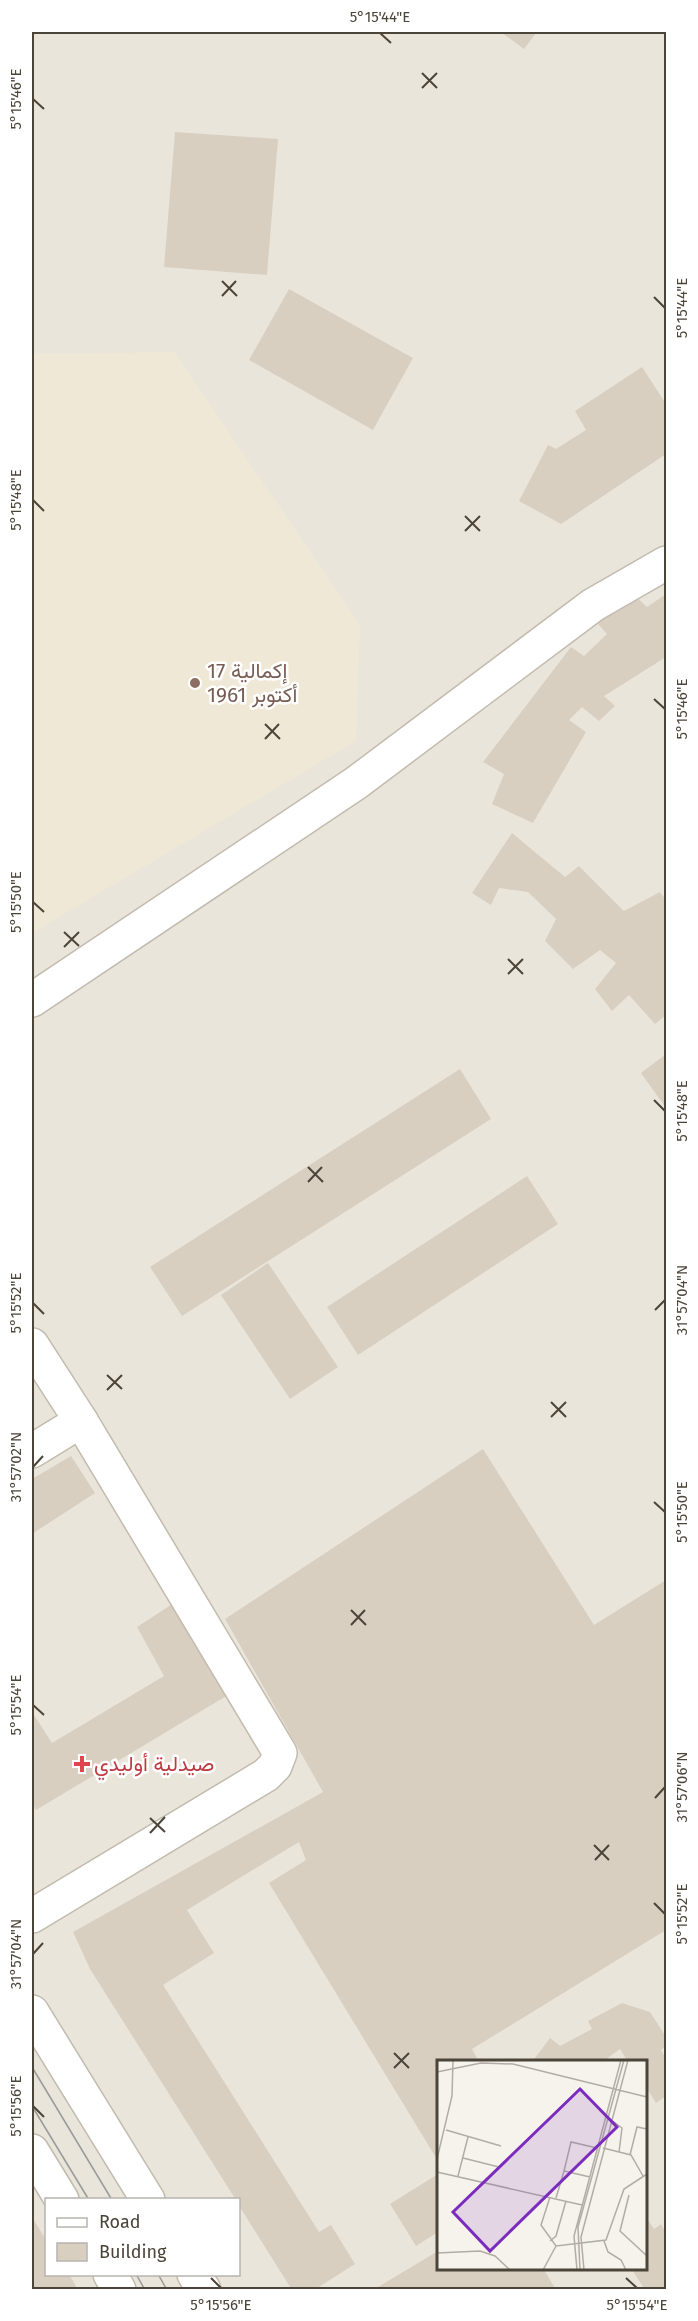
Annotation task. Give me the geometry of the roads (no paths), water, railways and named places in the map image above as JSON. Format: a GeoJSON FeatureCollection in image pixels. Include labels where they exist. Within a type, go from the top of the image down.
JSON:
{"type":"FeatureCollection","features":[{"type":"Feature","properties":{"kind":"street"},"geometry":{"type":"LineString","coordinates":[[32,1000],[356,783],[593,605],[666,563]]}},
{"type":"Feature","properties":{"kind":"street"},"geometry":{"type":"LineString","coordinates":[[32,1345],[81,1421],[280,1753],[275,1767],[266,1775],[32,1916]]}},
{"type":"Feature","properties":{"kind":"street"},"geometry":{"type":"LineString","coordinates":[[32,1451],[81,1421]]}},
{"type":"Feature","properties":{"kind":"street"},"geometry":{"type":"LineString","coordinates":[[32,2012],[147,2198]]}},
{"type":"Feature","properties":{"kind":"street"},"geometry":{"type":"LineString","coordinates":[[32,2151],[61,2198]]}},
{"type":"Feature","properties":{"kind":"street"},"geometry":{"type":"LineString","coordinates":[[111,2276],[119,2289]]}},
{"type":"Feature","properties":{"kind":"street"},"geometry":{"type":"LineString","coordinates":[[195,2276],[204,2289]]}},
{"type":"Feature","properties":{"kind":"tram line"},"geometry":{"type":"LineString","coordinates":[[32,2067],[111,2198]]}},
{"type":"Feature","properties":{"kind":"tram line"},"geometry":{"type":"LineString","coordinates":[[32,2106],[88,2198]]}},
{"type":"Feature","properties":{"kind":"tram line"},"geometry":{"type":"LineString","coordinates":[[137,2276],[145,2290]]}},
{"type":"Feature","properties":{"kind":"tram line"},"geometry":{"type":"LineString","coordinates":[[159,2276],[167,2290]]}},
{"type":"Feature","properties":{"kind":"place","name":"إكمالية 17 أكتوبر 1961"},"geometry":{"type":"Point","coordinates":[195,683]}},
{"type":"Feature","properties":{"kind":"place","name":"صيدلية أوليدي"},"geometry":{"type":"Point","coordinates":[82,1764]}}]}
